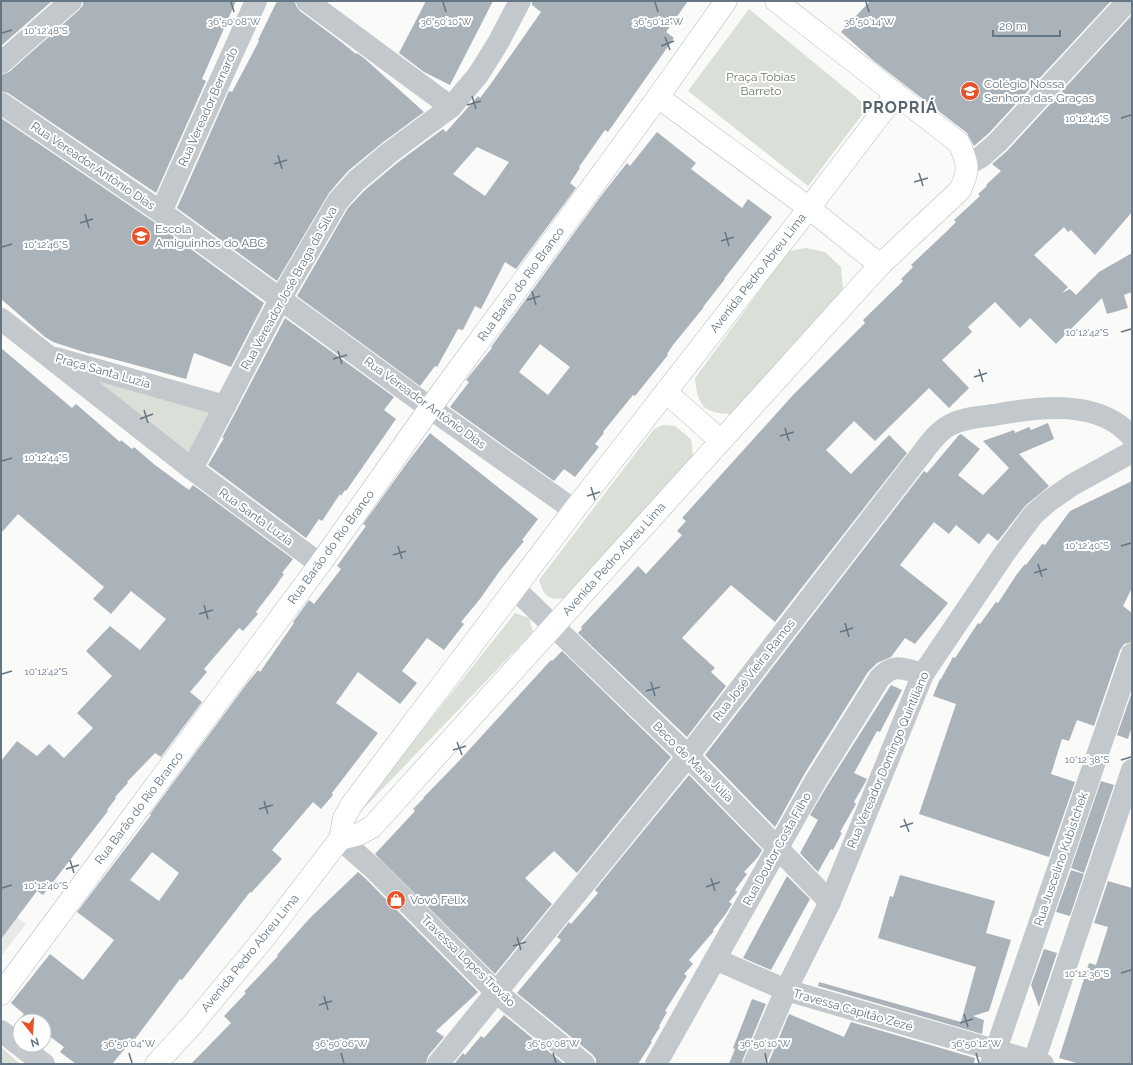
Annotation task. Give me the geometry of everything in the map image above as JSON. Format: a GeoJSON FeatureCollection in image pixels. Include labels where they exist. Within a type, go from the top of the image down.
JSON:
{"type":"FeatureCollection","features":[{"type":"Feature","properties":{"kind":"main road"},"geometry":{"type":"LineString","coordinates":[[726,1],[658,97],[809,208],[880,265]]}},
{"type":"Feature","properties":{"kind":"main road"},"geometry":{"type":"LineString","coordinates":[[776,1],[959,143],[967,165]]}},
{"type":"Feature","properties":{"kind":"main road","name":"Avenida Pedro Abreu Lima"},"geometry":{"type":"LineString","coordinates":[[156,1064],[192,1025],[265,937],[340,839],[344,818],[352,804],[574,510],[896,94]]}},
{"type":"Feature","properties":{"kind":"main road","name":"Rua Barão do Rio Branco"},"geometry":{"type":"LineString","coordinates":[[1,994],[320,564],[430,408],[658,97]]}},
{"type":"Feature","properties":{"kind":"main road","name":"Avenida Pedro Abreu Lima"},"geometry":{"type":"LineString","coordinates":[[340,839],[359,834],[372,827],[880,265],[960,190],[966,177],[967,165]]}},
{"type":"Feature","properties":{"kind":"main road"},"geometry":{"type":"LineString","coordinates":[[666,392],[721,440]]}},
{"type":"Feature","properties":{"kind":"street"},"geometry":{"type":"LineString","coordinates":[[1,63],[71,1]]}},
{"type":"Feature","properties":{"kind":"street","name":"Rua Vereador Bernardo"},"geometry":{"type":"LineString","coordinates":[[161,212],[256,1]]}},
{"type":"Feature","properties":{"kind":"street"},"geometry":{"type":"LineString","coordinates":[[307,1],[451,106]]}},
{"type":"Feature","properties":{"kind":"street","name":"Rua Vereador José Braga da Silva"},"geometry":{"type":"LineString","coordinates":[[192,469],[281,298],[338,201],[356,181],[389,153],[451,106],[478,75],[498,43],[520,1]]}},
{"type":"Feature","properties":{"kind":"street"},"geometry":{"type":"LineString","coordinates":[[967,165],[981,157],[998,142],[1128,1]]}},
{"type":"Feature","properties":{"kind":"street","name":"Rua Vereador Antônio Dias"},"geometry":{"type":"LineString","coordinates":[[1,103],[161,212],[430,408],[574,510]]}},
{"type":"Feature","properties":{"kind":"street"},"geometry":{"type":"LineString","coordinates":[[5,330],[45,354]]}},
{"type":"Feature","properties":{"kind":"street","name":"Praça Santa Luzia"},"geometry":{"type":"LineString","coordinates":[[45,354],[225,406]]}},
{"type":"Feature","properties":{"kind":"street","name":"Praça Santa Luzia"},"geometry":{"type":"LineString","coordinates":[[45,354],[192,469]]}},
{"type":"Feature","properties":{"kind":"street","name":"Rua José Vieira Ramos"},"geometry":{"type":"LineString","coordinates":[[438,1064],[688,756],[916,460],[941,432],[956,422],[977,417],[1027,409],[1058,408],[1081,410],[1109,419],[1124,428],[1132,437]]}},
{"type":"Feature","properties":{"kind":"street","name":"Rua Vereador Domingo Quintiliano"},"geometry":{"type":"LineString","coordinates":[[754,1064],[786,990],[830,902],[923,674],[1004,554],[1033,515],[1049,501],[1072,485],[1132,452]]}},
{"type":"Feature","properties":{"kind":"street","name":"Rua Santa Luzia"},"geometry":{"type":"LineString","coordinates":[[192,469],[320,564]]}},
{"type":"Feature","properties":{"kind":"street","name":"Beco de Maria Júlia"},"geometry":{"type":"LineString","coordinates":[[515,589],[688,756],[830,902]]}},
{"type":"Feature","properties":{"kind":"street","name":"Rua Juscelino Kubistchek"},"geometry":{"type":"LineString","coordinates":[[993,1058],[1132,654]]}},
{"type":"Feature","properties":{"kind":"street","name":"Rua Doutor Costa Filho"},"geometry":{"type":"LineString","coordinates":[[656,1064],[816,780],[878,679],[887,670],[895,668],[923,674]]}},
{"type":"Feature","properties":{"kind":"street"},"geometry":{"type":"LineString","coordinates":[[1037,1063],[1132,770]]}},
{"type":"Feature","properties":{"kind":"street","name":"Travessa Lopes Trovão"},"geometry":{"type":"LineString","coordinates":[[340,839],[374,869],[496,992],[584,1064]]}},
{"type":"Feature","properties":{"kind":"street","name":"Travessa Capitão Zezé"},"geometry":{"type":"LineString","coordinates":[[715,959],[786,990],[993,1058],[1037,1063]]}},
{"type":"Feature","properties":{"kind":"street"},"geometry":{"type":"LineString","coordinates":[[1,1031],[44,1064]]}},
{"type":"Feature","properties":{"kind":"shaded area"},"geometry":{"type":"Polygon","coordinates":[[[1,905],[26,924],[1,956],[1,905]]]}},
{"type":"Feature","properties":{"kind":"green space","name":"Praça Tobias Barreto"},"geometry":{"type":"Polygon","coordinates":[[[749,9],[868,107],[808,186],[688,91],[749,9]]]}},
{"type":"Feature","properties":{"kind":"green space"},"geometry":{"type":"Polygon","coordinates":[[[806,248],[825,252],[841,267],[843,288],[838,302],[733,414],[715,412],[704,407],[698,396],[695,378],[789,251],[806,248]]]}},
{"type":"Feature","properties":{"kind":"green space"},"geometry":{"type":"Polygon","coordinates":[[[79,373],[211,411],[188,454],[79,373]]]}},
{"type":"Feature","properties":{"kind":"green space"},"geometry":{"type":"Polygon","coordinates":[[[663,425],[675,426],[691,439],[693,456],[564,598],[550,598],[543,590],[539,580],[654,429],[663,425]]]}},
{"type":"Feature","properties":{"kind":"green space"},"geometry":{"type":"Polygon","coordinates":[[[515,613],[529,618],[533,632],[343,830],[515,613]]]}},
{"type":"Feature","properties":{"kind":"green space"},"geometry":{"type":"Polygon","coordinates":[[[1,1047],[20,1064],[1,1064],[1,1047]]]}},
{"type":"Feature","properties":{"kind":"building"},"geometry":{"type":"Polygon","coordinates":[[[1,1],[52,1],[1,46],[1,1]]]}},
{"type":"Feature","properties":{"kind":"building"},"geometry":{"type":"Polygon","coordinates":[[[83,1],[236,1],[202,79],[206,81],[156,193],[8,93],[1,91],[1,75],[9,72],[79,10],[83,5],[83,1]]]}},
{"type":"Feature","properties":{"kind":"building"},"geometry":{"type":"Polygon","coordinates":[[[277,1],[295,1],[296,6],[300,11],[356,54],[357,53],[364,58],[424,112],[382,143],[348,171],[329,193],[277,281],[177,208],[229,91],[232,92],[259,41],[258,40],[277,1]]]}},
{"type":"Feature","properties":{"kind":"building"},"geometry":{"type":"Polygon","coordinates":[[[426,1],[493,1],[450,85],[424,72],[399,53],[426,1]]]}},
{"type":"Feature","properties":{"kind":"building"},"geometry":{"type":"Polygon","coordinates":[[[532,1],[688,1],[666,32],[674,38],[608,132],[605,130],[579,167],[580,168],[570,183],[576,188],[516,269],[505,262],[481,309],[475,306],[463,330],[458,329],[437,367],[435,366],[420,386],[297,296],[348,208],[365,190],[397,163],[443,129],[446,132],[478,96],[480,98],[541,12],[532,5],[532,1]],[[477,147],[453,174],[485,196],[509,162],[477,147]]]}},
{"type":"Feature","properties":{"kind":"building","name":"Colégio Nossa Senhora das Graças"},"geometry":{"type":"Polygon","coordinates":[[[870,1],[1111,1],[989,133],[974,146],[967,133],[875,62],[841,32],[870,1]]]}},
{"type":"Feature","properties":{"kind":"building"},"geometry":{"type":"Polygon","coordinates":[[[1132,15],[1132,212],[1095,255],[1071,230],[1068,232],[1064,227],[1034,255],[1068,287],[1062,293],[1070,289],[1076,295],[1099,272],[1132,253],[1132,292],[1124,295],[1128,308],[1107,314],[1102,298],[1056,344],[1030,318],[1020,328],[995,302],[968,327],[972,332],[942,360],[969,388],[949,408],[929,388],[875,441],[854,421],[826,450],[851,474],[889,435],[907,453],[775,622],[731,585],[682,638],[715,668],[711,672],[726,686],[687,737],[578,633],[582,629],[581,627],[638,566],[646,574],[682,535],[677,531],[686,521],[682,518],[794,394],[865,323],[863,320],[903,281],[901,279],[913,267],[911,265],[956,222],[954,220],[980,196],[978,194],[1001,171],[992,164],[1007,151],[1132,15]]]}},
{"type":"Feature","properties":{"kind":"building"},"geometry":{"type":"Polygon","coordinates":[[[1,118],[154,222],[264,303],[231,367],[194,353],[186,379],[90,354],[53,342],[45,337],[1,299],[1,118]]]}},
{"type":"Feature","properties":{"kind":"building"},"geometry":{"type":"Polygon","coordinates":[[[657,132],[696,163],[691,169],[742,208],[748,199],[772,217],[704,307],[673,345],[667,354],[668,355],[635,396],[633,395],[603,432],[604,433],[595,444],[599,447],[575,477],[564,469],[554,481],[450,407],[469,382],[466,380],[492,348],[491,347],[601,196],[627,163],[630,166],[657,132]],[[540,344],[519,372],[548,395],[570,367],[540,344]]]}},
{"type":"Feature","properties":{"kind":"building"},"geometry":{"type":"Polygon","coordinates":[[[285,318],[394,397],[384,410],[396,419],[346,491],[345,490],[341,496],[340,494],[322,521],[319,519],[306,538],[208,465],[224,438],[222,438],[285,318]]]}},
{"type":"Feature","properties":{"kind":"building"},"geometry":{"type":"Polygon","coordinates":[[[1,348],[72,408],[76,404],[120,442],[121,440],[132,449],[134,447],[155,465],[189,490],[193,485],[293,559],[282,573],[284,574],[275,587],[256,612],[258,614],[243,631],[239,628],[204,669],[207,672],[190,692],[202,702],[161,757],[155,753],[127,782],[128,783],[115,797],[116,798],[107,810],[108,811],[43,895],[37,891],[1,939],[1,761],[17,741],[37,756],[49,744],[64,758],[93,728],[77,713],[112,676],[86,651],[110,626],[140,650],[166,619],[131,591],[111,614],[93,599],[104,587],[18,514],[1,533],[1,348]]]}},
{"type":"Feature","properties":{"kind":"building"},"geometry":{"type":"Polygon","coordinates":[[[1048,423],[1054,439],[1019,454],[1049,486],[1025,506],[998,541],[988,533],[979,544],[956,525],[949,534],[934,522],[900,565],[948,603],[915,644],[905,638],[891,657],[877,663],[868,672],[805,773],[775,827],[705,755],[924,471],[927,473],[959,435],[961,434],[980,449],[958,475],[983,495],[1009,468],[983,441],[1014,430],[1015,433],[1029,427],[1031,430],[1048,423]]]}},
{"type":"Feature","properties":{"kind":"building"},"geometry":{"type":"Polygon","coordinates":[[[430,433],[538,519],[522,540],[524,541],[461,622],[464,624],[444,650],[427,638],[402,671],[417,683],[400,704],[358,672],[336,703],[378,733],[321,809],[313,802],[272,850],[282,859],[251,893],[250,892],[182,980],[180,979],[135,1039],[134,1038],[112,1064],[76,1064],[60,1052],[64,1047],[52,1038],[52,1013],[23,1013],[11,1003],[50,954],[83,980],[114,940],[77,912],[151,815],[150,814],[248,682],[258,670],[260,672],[309,600],[314,604],[341,569],[337,566],[366,526],[363,524],[430,433]],[[152,852],[130,880],[159,901],[179,873],[152,852]]]}},
{"type":"Feature","properties":{"kind":"building"},"geometry":{"type":"Polygon","coordinates":[[[1132,481],[1132,588],[1123,606],[1132,613],[1132,642],[1124,644],[1120,650],[1094,726],[1077,720],[1069,741],[1062,739],[1051,774],[1075,782],[1049,857],[919,814],[956,704],[933,696],[940,679],[953,657],[955,658],[978,623],[980,624],[996,602],[998,603],[1017,574],[1042,544],[1045,545],[1070,511],[1132,481]]]}},
{"type":"Feature","properties":{"kind":"building"},"geometry":{"type":"Polygon","coordinates":[[[562,651],[671,757],[577,873],[554,851],[525,878],[552,904],[495,974],[375,854],[415,811],[413,809],[423,798],[551,660],[552,661],[562,651]]]}},
{"type":"Feature","properties":{"kind":"building"},"geometry":{"type":"Polygon","coordinates":[[[891,685],[902,690],[880,732],[877,731],[854,773],[867,779],[854,802],[856,804],[840,832],[842,833],[833,850],[831,849],[818,872],[800,853],[818,820],[810,815],[891,685]]]}},
{"type":"Feature","properties":{"kind":"building"},"geometry":{"type":"Polygon","coordinates":[[[1132,692],[1132,726],[1128,739],[1117,735],[1132,692]]]}},
{"type":"Feature","properties":{"kind":"building"},"geometry":{"type":"Polygon","coordinates":[[[689,775],[762,850],[758,857],[744,872],[747,874],[735,890],[737,892],[729,902],[732,904],[725,915],[713,930],[714,931],[689,960],[693,964],[684,974],[687,976],[665,1011],[667,1012],[659,1026],[660,1027],[638,1064],[596,1064],[596,1059],[592,1054],[517,993],[561,940],[557,937],[569,922],[571,924],[598,893],[595,890],[689,775]]]}},
{"type":"Feature","properties":{"kind":"building"},"geometry":{"type":"Polygon","coordinates":[[[1101,781],[1114,785],[1084,873],[1071,868],[1101,781]]]}},
{"type":"Feature","properties":{"kind":"building"},"geometry":{"type":"Polygon","coordinates":[[[1071,870],[1084,874],[1070,916],[1056,912],[1071,870]]]}},
{"type":"Feature","properties":{"kind":"building"},"geometry":{"type":"Polygon","coordinates":[[[358,872],[478,992],[436,1031],[444,1037],[428,1056],[426,1064],[191,1064],[231,1023],[224,1016],[246,993],[244,992],[278,956],[277,955],[310,918],[358,872]]]}},
{"type":"Feature","properties":{"kind":"building"},"geometry":{"type":"Polygon","coordinates":[[[900,875],[995,901],[986,933],[1011,940],[989,1011],[973,1016],[984,1020],[982,1034],[818,986],[819,982],[961,1022],[976,967],[878,938],[890,896],[893,897],[900,875]]]}},
{"type":"Feature","properties":{"kind":"building"},"geometry":{"type":"Polygon","coordinates":[[[787,876],[810,899],[771,970],[743,958],[787,876]]]}},
{"type":"Feature","properties":{"kind":"building"},"geometry":{"type":"Polygon","coordinates":[[[1108,881],[1132,888],[1132,1064],[1080,1064],[1059,1058],[1089,963],[1096,965],[1108,927],[1094,923],[1108,881]]]}},
{"type":"Feature","properties":{"kind":"building"},"geometry":{"type":"Polygon","coordinates":[[[1044,949],[1057,953],[1039,1007],[1031,985],[1044,949]]]}},
{"type":"Feature","properties":{"kind":"building"},"geometry":{"type":"Polygon","coordinates":[[[752,999],[766,1004],[742,1064],[729,1064],[735,1049],[733,1048],[752,999]]]}},
{"type":"Feature","properties":{"kind":"building"},"geometry":{"type":"Polygon","coordinates":[[[789,1014],[844,1037],[851,1022],[975,1058],[974,1064],[768,1064],[789,1014]]]}},
{"type":"Feature","properties":{"kind":"building"},"geometry":{"type":"Polygon","coordinates":[[[504,1015],[564,1064],[454,1064],[463,1053],[465,1055],[481,1036],[484,1038],[504,1015]]]}},
{"type":"Feature","properties":{"kind":"place","name":"Colégio Nossa Senhora das Graças"},"geometry":{"type":"Point","coordinates":[970,91]}},
{"type":"Feature","properties":{"kind":"place","name":"Escola Amiguinhos do ABC"},"geometry":{"type":"Point","coordinates":[141,236]}},
{"type":"Feature","properties":{"kind":"place","name":"Vovó Fêlix"},"geometry":{"type":"Point","coordinates":[396,900]}},
{"type":"Feature","properties":{"kind":"district","name":"PROPRIÁ"},"geometry":{"type":"Point","coordinates":[900,107]}}]}
